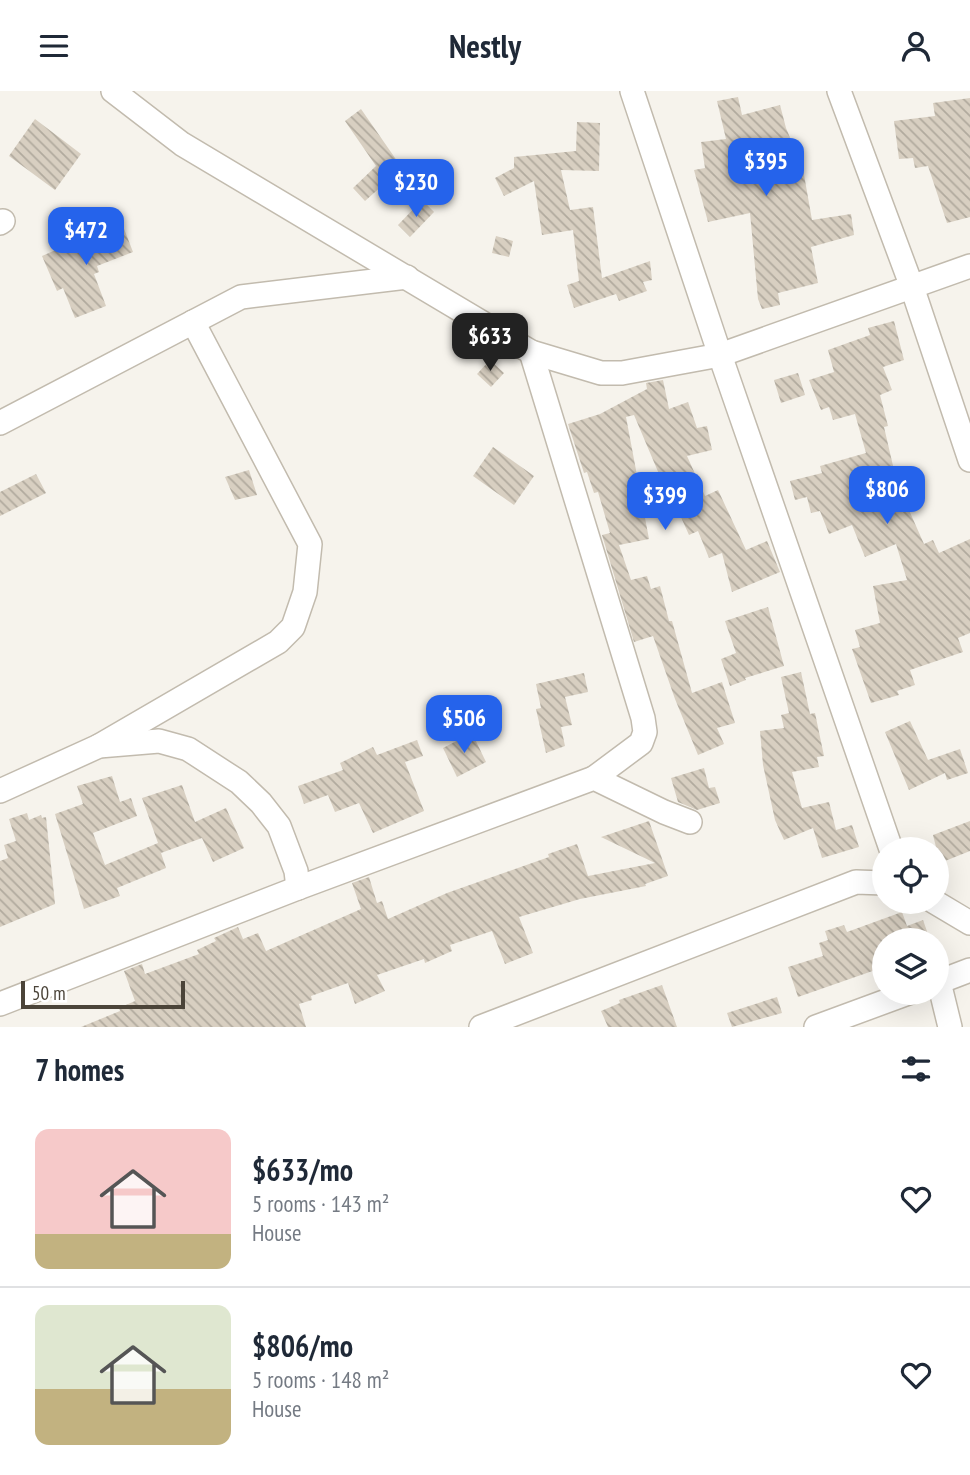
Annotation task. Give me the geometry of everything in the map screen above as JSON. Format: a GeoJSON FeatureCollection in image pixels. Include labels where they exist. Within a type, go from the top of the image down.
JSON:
{"type":"FeatureCollection","features":[{"type":"Feature","properties":{"kind":"street"},"geometry":{"type":"LineString","coordinates":[[113,91],[182,143],[531,352],[601,373],[622,373],[720,355],[970,266]]}},
{"type":"Feature","properties":{"kind":"street"},"geometry":{"type":"LineString","coordinates":[[632,91],[887,837]]}},
{"type":"Feature","properties":{"kind":"street"},"geometry":{"type":"LineString","coordinates":[[839,91],[912,287],[970,460]]}},
{"type":"Feature","properties":{"kind":"street"},"geometry":{"type":"LineString","coordinates":[[0,423],[241,297],[407,277]]}},
{"type":"Feature","properties":{"kind":"street"},"geometry":{"type":"LineString","coordinates":[[0,791],[99,746],[278,642],[293,627],[305,592],[310,544],[193,322]]}},
{"type":"Feature","properties":{"kind":"street"},"geometry":{"type":"LineString","coordinates":[[0,1004],[298,888],[594,778],[640,743],[645,732],[643,718],[531,352]]}},
{"type":"Feature","properties":{"kind":"street"},"geometry":{"type":"LineString","coordinates":[[99,746],[159,741],[188,749],[239,782],[261,803],[279,826],[296,871],[298,888]]}},
{"type":"Feature","properties":{"kind":"street"},"geometry":{"type":"LineString","coordinates":[[594,778],[690,822]]}},
{"type":"Feature","properties":{"kind":"street"},"geometry":{"type":"LineString","coordinates":[[481,1027],[533,1018],[856,882],[872,883]]}},
{"type":"Feature","properties":{"kind":"street"},"geometry":{"type":"LineString","coordinates":[[949,911],[970,923]]}},
{"type":"Feature","properties":{"kind":"street"},"geometry":{"type":"LineString","coordinates":[[949,978],[970,969]]}},
{"type":"Feature","properties":{"kind":"street"},"geometry":{"type":"LineString","coordinates":[[816,1027],[876,1005]]}},
{"type":"Feature","properties":{"kind":"street"},"geometry":{"type":"LineString","coordinates":[[944,1005],[950,1027]]}},
{"type":"Feature","properties":{"kind":"building"},"geometry":{"type":"Polygon","coordinates":[[[738,97],[742,115],[780,105],[786,128],[803,169],[812,220],[851,214],[854,235],[811,247],[818,283],[778,293],[780,305],[762,309],[758,299],[750,213],[708,222],[694,170],[705,168],[701,142],[726,139],[717,101],[738,97]]]}},
{"type":"Feature","properties":{"kind":"building"},"geometry":{"type":"Polygon","coordinates":[[[970,98],[970,217],[947,223],[928,166],[915,168],[913,158],[899,159],[894,121],[935,116],[933,103],[970,98]]]}},
{"type":"Feature","properties":{"kind":"building"},"geometry":{"type":"Polygon","coordinates":[[[361,109],[402,168],[365,201],[353,188],[376,166],[345,121],[361,109]]]}},
{"type":"Feature","properties":{"kind":"building"},"geometry":{"type":"Polygon","coordinates":[[[35,119],[81,154],[55,190],[9,156],[35,119]]]}},
{"type":"Feature","properties":{"kind":"building"},"geometry":{"type":"Polygon","coordinates":[[[577,122],[600,123],[599,171],[561,170],[570,210],[593,207],[602,278],[650,261],[652,280],[643,282],[647,291],[619,301],[616,294],[574,308],[567,285],[579,281],[573,230],[542,235],[534,181],[504,196],[495,178],[514,168],[514,157],[576,151],[577,122]]]}},
{"type":"Feature","properties":{"kind":"building"},"geometry":{"type":"Polygon","coordinates":[[[422,200],[434,212],[410,237],[398,225],[422,200]]]}},
{"type":"Feature","properties":{"kind":"building"},"geometry":{"type":"Polygon","coordinates":[[[121,221],[133,252],[97,266],[99,272],[94,274],[106,306],[75,318],[63,288],[57,291],[42,256],[121,221]]]}},
{"type":"Feature","properties":{"kind":"building"},"geometry":{"type":"Polygon","coordinates":[[[496,236],[513,241],[509,257],[492,253],[496,236]]]}},
{"type":"Feature","properties":{"kind":"building"},"geometry":{"type":"Polygon","coordinates":[[[894,321],[904,360],[883,367],[892,390],[880,395],[888,426],[884,427],[897,483],[924,544],[933,540],[939,553],[970,539],[970,633],[958,638],[963,652],[910,670],[915,685],[897,691],[899,695],[871,703],[852,649],[860,647],[855,630],[880,623],[873,586],[907,580],[896,544],[865,557],[852,525],[829,534],[820,511],[811,513],[807,497],[795,500],[790,481],[822,473],[820,466],[866,453],[855,414],[833,420],[829,407],[821,410],[809,380],[834,372],[828,350],[870,335],[868,328],[894,321]]]}},
{"type":"Feature","properties":{"kind":"building"},"geometry":{"type":"Polygon","coordinates":[[[490,360],[504,373],[491,387],[477,374],[490,360]]]}},
{"type":"Feature","properties":{"kind":"building"},"geometry":{"type":"Polygon","coordinates":[[[798,373],[805,395],[781,403],[774,380],[798,373]]]}},
{"type":"Feature","properties":{"kind":"building"},"geometry":{"type":"Polygon","coordinates":[[[663,380],[669,409],[688,402],[697,428],[707,426],[712,450],[687,456],[705,496],[718,490],[746,550],[767,541],[780,572],[732,592],[722,553],[709,558],[698,531],[689,535],[676,506],[673,507],[634,415],[626,417],[649,539],[619,545],[631,580],[647,576],[651,589],[660,586],[692,693],[722,682],[735,723],[717,728],[724,744],[698,755],[653,636],[634,642],[602,535],[610,533],[598,492],[594,493],[587,472],[584,473],[568,424],[600,414],[647,389],[646,383],[663,380]]]}},
{"type":"Feature","properties":{"kind":"building"},"geometry":{"type":"Polygon","coordinates":[[[493,447],[534,476],[514,505],[473,476],[493,447]]]}},
{"type":"Feature","properties":{"kind":"building"},"geometry":{"type":"Polygon","coordinates":[[[249,470],[257,495],[235,500],[225,477],[249,470]]]}},
{"type":"Feature","properties":{"kind":"building"},"geometry":{"type":"Polygon","coordinates":[[[36,474],[46,493],[0,516],[0,492],[36,474]]]}},
{"type":"Feature","properties":{"kind":"building"},"geometry":{"type":"Polygon","coordinates":[[[768,607],[784,666],[745,678],[746,680],[730,686],[721,659],[736,653],[725,621],[768,607]]]}},
{"type":"Feature","properties":{"kind":"building"},"geometry":{"type":"Polygon","coordinates":[[[801,672],[810,714],[815,713],[824,756],[817,757],[819,767],[792,772],[802,808],[829,802],[836,830],[852,825],[859,847],[822,858],[813,828],[784,840],[775,820],[763,765],[760,731],[784,728],[781,715],[789,713],[781,677],[801,672]]]}},
{"type":"Feature","properties":{"kind":"building"},"geometry":{"type":"Polygon","coordinates":[[[584,673],[588,692],[565,697],[572,725],[561,727],[565,746],[546,753],[536,709],[541,708],[536,684],[584,673]]]}},
{"type":"Feature","properties":{"kind":"building"},"geometry":{"type":"Polygon","coordinates":[[[910,721],[928,760],[960,749],[968,773],[947,780],[945,773],[909,790],[885,732],[910,721]]]}},
{"type":"Feature","properties":{"kind":"building"},"geometry":{"type":"Polygon","coordinates":[[[472,733],[486,762],[457,777],[443,748],[472,733]]]}},
{"type":"Feature","properties":{"kind":"building"},"geometry":{"type":"Polygon","coordinates":[[[417,740],[423,756],[405,762],[424,811],[373,833],[359,803],[335,812],[328,795],[304,804],[298,786],[343,770],[340,763],[373,747],[377,755],[417,740]]]}},
{"type":"Feature","properties":{"kind":"building"},"geometry":{"type":"Polygon","coordinates":[[[704,768],[709,788],[715,787],[720,803],[697,810],[678,802],[671,778],[704,768]]]}},
{"type":"Feature","properties":{"kind":"building"},"geometry":{"type":"Polygon","coordinates":[[[112,776],[120,802],[131,798],[137,816],[93,833],[105,865],[158,843],[142,798],[182,785],[195,822],[226,808],[244,848],[213,862],[202,838],[161,853],[166,868],[117,888],[120,896],[84,909],[55,814],[83,804],[77,786],[112,776]]]}},
{"type":"Feature","properties":{"kind":"building"},"geometry":{"type":"Polygon","coordinates":[[[27,813],[29,820],[41,815],[42,818],[46,817],[55,904],[0,927],[0,861],[8,858],[4,845],[16,841],[9,819],[27,813]]]}},
{"type":"Feature","properties":{"kind":"building"},"geometry":{"type":"Polygon","coordinates":[[[649,821],[668,876],[645,884],[646,886],[580,899],[519,917],[533,953],[505,964],[492,931],[450,945],[452,951],[425,963],[424,959],[377,975],[385,991],[355,1004],[348,983],[311,996],[312,1000],[299,1004],[306,1027],[81,1027],[120,1011],[119,1008],[135,1001],[124,971],[142,964],[145,974],[199,954],[197,950],[216,941],[214,938],[238,927],[243,939],[258,933],[266,951],[361,909],[352,883],[369,877],[377,903],[382,901],[388,919],[447,893],[549,857],[548,854],[577,844],[588,876],[655,863],[601,837],[649,821]]]}},
{"type":"Feature","properties":{"kind":"building"},"geometry":{"type":"Polygon","coordinates":[[[970,821],[970,851],[949,859],[949,837],[933,835],[970,821]]]}},
{"type":"Feature","properties":{"kind":"building"},"geometry":{"type":"Polygon","coordinates":[[[896,914],[903,914],[907,926],[923,920],[926,928],[872,928],[872,971],[798,997],[788,967],[823,956],[819,943],[828,940],[825,931],[844,925],[847,932],[896,914]]]}},
{"type":"Feature","properties":{"kind":"building"},"geometry":{"type":"Polygon","coordinates":[[[662,985],[677,1027],[608,1027],[601,1011],[620,1003],[619,1000],[662,985]]]}},
{"type":"Feature","properties":{"kind":"building"},"geometry":{"type":"Polygon","coordinates":[[[777,997],[782,1013],[732,1027],[727,1013],[777,997]]]}}]}
